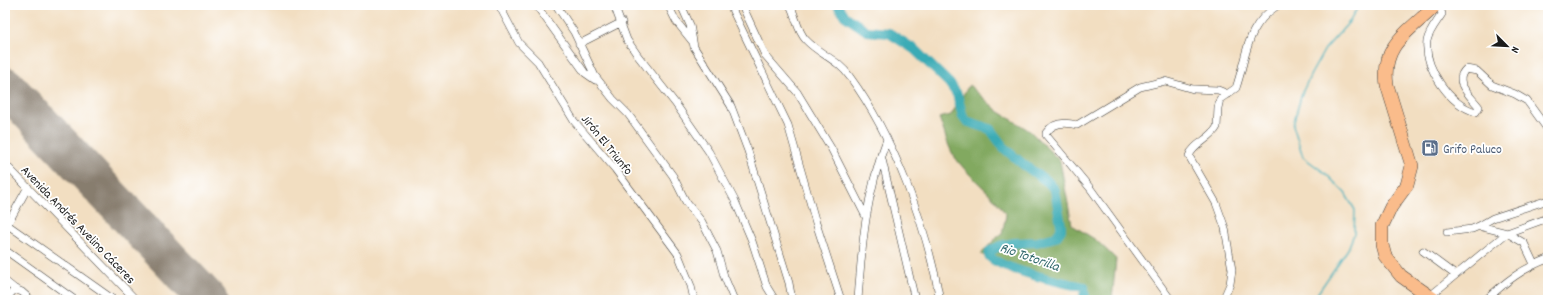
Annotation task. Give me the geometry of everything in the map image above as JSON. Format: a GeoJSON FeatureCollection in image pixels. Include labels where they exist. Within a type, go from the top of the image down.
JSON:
{"type":"FeatureCollection","features":[{"type":"Feature","properties":{"kind":"highway"},"geometry":{"type":"LineString","coordinates":[[1433,298],[1401,276],[1392,266],[1385,256],[1381,235],[1382,226],[1391,207],[1407,185],[1412,166],[1387,85],[1385,73],[1387,61],[1393,47],[1400,38],[1435,5]]}},
{"type":"Feature","properties":{"kind":"street","name":"Jirón El Triunfo"},"geometry":{"type":"LineString","coordinates":[[499,5],[519,43],[538,62],[574,121],[615,169],[678,254],[691,286],[694,300]]}},
{"type":"Feature","properties":{"kind":"street"},"geometry":{"type":"LineString","coordinates":[[536,5],[585,73],[600,82]]}},
{"type":"Feature","properties":{"kind":"street"},"geometry":{"type":"LineString","coordinates":[[556,5],[574,32],[584,56],[600,82],[613,99],[628,114],[673,176],[686,202],[702,222],[717,251],[724,276],[734,300]]}},
{"type":"Feature","properties":{"kind":"street"},"geometry":{"type":"LineString","coordinates":[[614,5],[628,40],[638,56],[675,103],[709,152],[735,201],[752,240],[767,287],[774,300]]}},
{"type":"Feature","properties":{"kind":"street"},"geometry":{"type":"LineString","coordinates":[[668,5],[676,21],[692,41]]}},
{"type":"Feature","properties":{"kind":"street"},"geometry":{"type":"LineString","coordinates":[[681,5],[690,25],[694,47],[731,106],[748,151],[789,283],[792,300]]}},
{"type":"Feature","properties":{"kind":"street"},"geometry":{"type":"LineString","coordinates":[[730,5],[788,125],[816,223],[841,300]]}},
{"type":"Feature","properties":{"kind":"street"},"geometry":{"type":"LineString","coordinates":[[742,5],[765,55],[797,92],[831,148],[866,217]]}},
{"type":"Feature","properties":{"kind":"street"},"geometry":{"type":"LineString","coordinates":[[790,5],[795,15],[800,32],[807,41],[839,63],[850,77],[887,139],[911,199],[934,265],[940,300]]}},
{"type":"Feature","properties":{"kind":"street"},"geometry":{"type":"LineString","coordinates":[[940,5],[945,5]]}},
{"type":"Feature","properties":{"kind":"street"},"geometry":{"type":"LineString","coordinates":[[1223,300],[1230,284],[1232,270],[1225,228],[1216,203],[1189,156],[1190,151],[1210,137],[1217,127],[1219,102],[1222,96],[1228,94],[1236,88],[1254,29],[1263,17],[1278,5]]}},
{"type":"Feature","properties":{"kind":"street"},"geometry":{"type":"LineString","coordinates":[[1438,5],[1442,14],[1427,40],[1427,51],[1430,63],[1444,89],[1471,110],[1476,112],[1478,110],[1478,105],[1463,88],[1460,80],[1462,73],[1466,69],[1477,72],[1492,85],[1515,94],[1527,101],[1548,130]]}},
{"type":"Feature","properties":{"kind":"street"},"geometry":{"type":"LineString","coordinates":[[579,44],[622,22]]}},
{"type":"Feature","properties":{"kind":"street"},"geometry":{"type":"LineString","coordinates":[[1171,300],[1090,188],[1046,133],[1049,129],[1059,124],[1071,123],[1077,125],[1140,87],[1165,81],[1193,89],[1218,90],[1228,94]]}},
{"type":"Feature","properties":{"kind":"street"},"geometry":{"type":"LineString","coordinates":[[858,300],[862,242],[871,186],[887,139]]}},
{"type":"Feature","properties":{"kind":"street"},"geometry":{"type":"LineString","coordinates":[[881,155],[915,300]]}},
{"type":"Feature","properties":{"kind":"street","name":"Avenida Andrés Avelino Cáceres"},"geometry":{"type":"LineString","coordinates":[[5,164],[136,300]]}},
{"type":"Feature","properties":{"kind":"street"},"geometry":{"type":"LineString","coordinates":[[28,187],[6,224],[114,300]]}},
{"type":"Feature","properties":{"kind":"street"},"geometry":{"type":"LineString","coordinates":[[1447,232],[1472,229],[1493,218],[1548,200]]}},
{"type":"Feature","properties":{"kind":"street"},"geometry":{"type":"LineString","coordinates":[[1433,298],[1454,274],[1507,233],[1548,218]]}},
{"type":"Feature","properties":{"kind":"street"},"geometry":{"type":"LineString","coordinates":[[1479,226],[1507,233],[1524,244],[1534,264]]}},
{"type":"Feature","properties":{"kind":"street"},"geometry":{"type":"LineString","coordinates":[[5,250],[75,300]]}},
{"type":"Feature","properties":{"kind":"street"},"geometry":{"type":"LineString","coordinates":[[1423,251],[1454,274]]}},
{"type":"Feature","properties":{"kind":"street"},"geometry":{"type":"LineString","coordinates":[[1486,300],[1509,279],[1534,264],[1548,259]]}},
{"type":"Feature","properties":{"kind":"street"},"geometry":{"type":"LineString","coordinates":[[5,281],[31,300]]}},
{"type":"Feature","properties":{"kind":"street"},"geometry":{"type":"LineString","coordinates":[[5,300],[15,289]]}},
{"type":"Feature","properties":{"kind":"green space"},"geometry":{"type":"Polygon","coordinates":[[[969,85],[998,111],[1030,131],[1060,161],[1072,225],[1096,240],[1116,259],[1112,300],[1084,300],[1081,288],[1074,284],[1023,276],[1004,268],[981,254],[995,239],[1002,234],[1006,215],[988,192],[954,156],[947,142],[939,118],[951,115],[969,85]]]}},
{"type":"Feature","properties":{"kind":"waterway","name":"Rio Totorilla"},"geometry":{"type":"LineString","coordinates":[[838,5],[845,16],[867,31],[889,33],[914,49],[949,83],[957,94],[963,117],[966,121],[990,129],[1005,149],[1048,182],[1055,190],[1061,225],[1061,230],[1056,237],[1037,242],[1014,243],[1000,246],[990,251],[989,256],[995,261],[1006,266],[1048,279],[1084,287],[1085,300]]}},
{"type":"Feature","properties":{"kind":"waterway"},"geometry":{"type":"LineString","coordinates":[[1313,300],[1348,249],[1354,234],[1355,210],[1345,193],[1325,173],[1303,157],[1293,125],[1302,93],[1311,74],[1325,49],[1350,21],[1359,5]]}},
{"type":"Feature","properties":{"kind":"runway"},"geometry":{"type":"LineString","coordinates":[[5,86],[208,300]]}},
{"type":"Feature","properties":{"kind":"place","name":"Grifo Paluco"},"geometry":{"type":"Point","coordinates":[1430,148]}}]}
